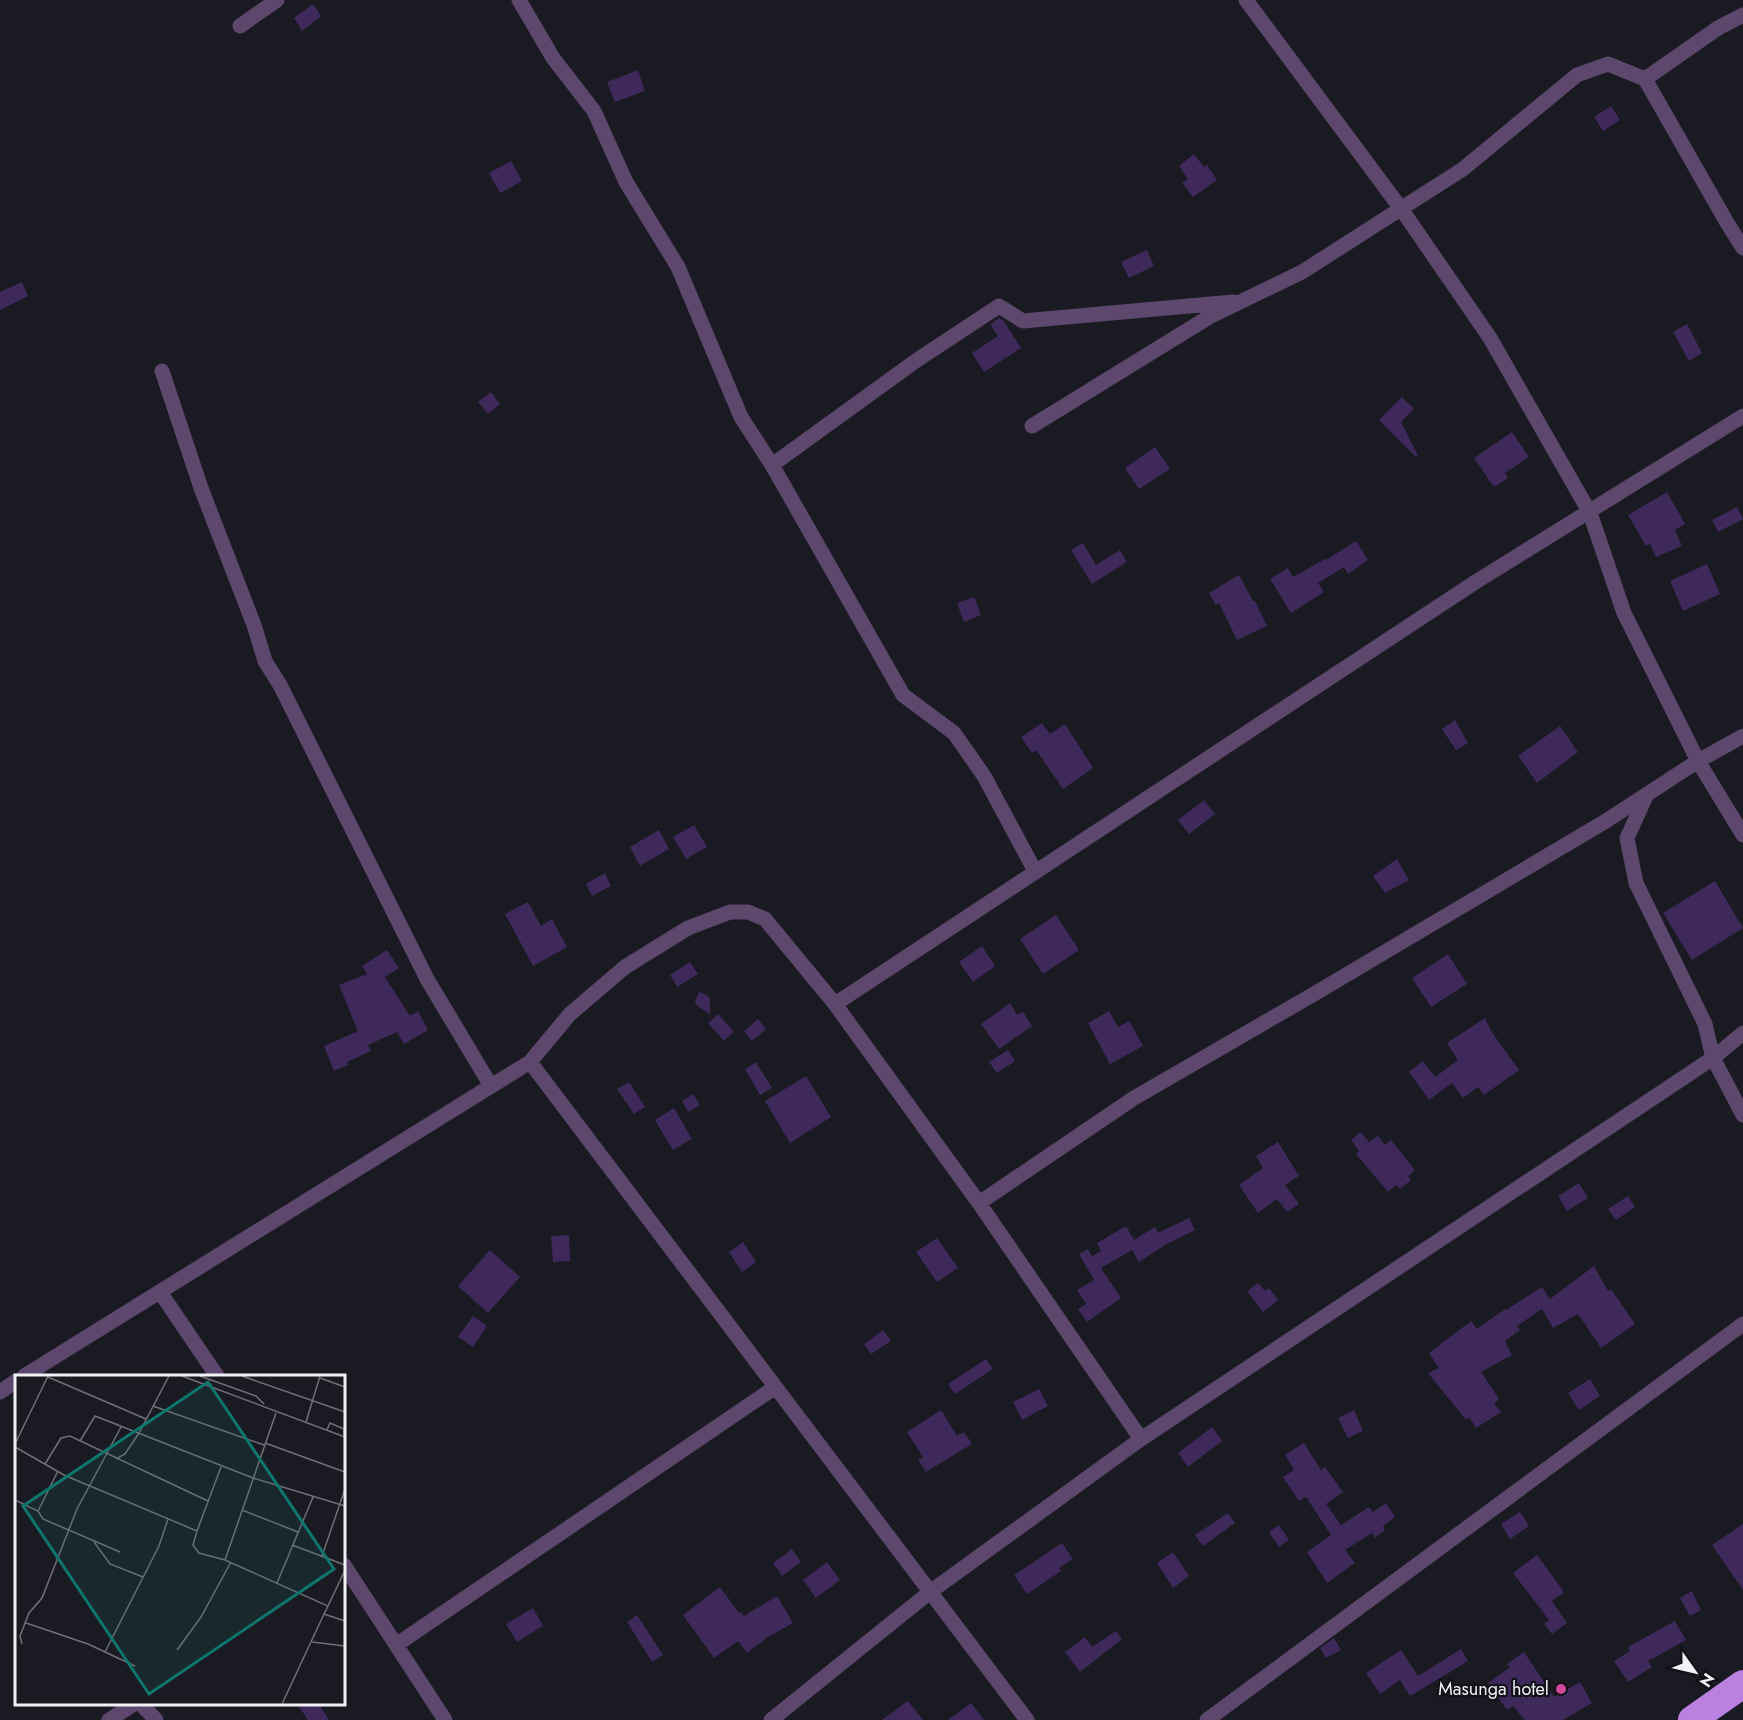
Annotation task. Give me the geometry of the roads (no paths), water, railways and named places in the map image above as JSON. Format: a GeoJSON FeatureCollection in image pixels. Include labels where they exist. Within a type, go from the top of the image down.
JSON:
{"type":"FeatureCollection","features":[{"type":"Feature","properties":{"kind":"highway"},"geometry":{"type":"LineString","coordinates":[[1692,1720],[1743,1684]]}},
{"type":"Feature","properties":{"kind":"street"},"geometry":{"type":"LineString","coordinates":[[240,26],[277,0]]}},
{"type":"Feature","properties":{"kind":"street"},"geometry":{"type":"LineString","coordinates":[[519,0],[553,58],[594,111],[626,182],[678,267],[741,417],[772,465],[903,695],[954,733],[984,776],[1035,871]]}},
{"type":"Feature","properties":{"kind":"street"},"geometry":{"type":"LineString","coordinates":[[1246,0],[1402,210],[1490,338],[1590,513],[1624,613],[1698,761],[1743,835]]}},
{"type":"Feature","properties":{"kind":"street"},"geometry":{"type":"LineString","coordinates":[[1645,79],[1718,28],[1743,15]]}},
{"type":"Feature","properties":{"kind":"street"},"geometry":{"type":"LineString","coordinates":[[1032,426],[1209,317],[1302,272],[1402,210],[1463,169],[1576,75],[1608,64],[1645,79],[1743,248]]}},
{"type":"Feature","properties":{"kind":"street"},"geometry":{"type":"LineString","coordinates":[[772,465],[917,360],[999,306],[1023,321],[1242,301]]}},
{"type":"Feature","properties":{"kind":"street"},"geometry":{"type":"LineString","coordinates":[[162,371],[201,488],[254,625],[265,661],[280,685],[428,979],[490,1086]]}},
{"type":"Feature","properties":{"kind":"street"},"geometry":{"type":"LineString","coordinates":[[835,1004],[1467,588],[1743,416]]}},
{"type":"Feature","properties":{"kind":"street"},"geometry":{"type":"LineString","coordinates":[[980,1203],[1134,1098],[1606,821],[1698,761],[1743,736]]}},
{"type":"Feature","properties":{"kind":"street"},"geometry":{"type":"LineString","coordinates":[[1647,794],[1627,838],[1636,883],[1706,1024],[1713,1058],[1743,1115]]}},
{"type":"Feature","properties":{"kind":"street"},"geometry":{"type":"LineString","coordinates":[[27,1375],[530,1062],[570,1014],[625,967],[688,928],[730,912],[748,912],[765,920],[835,1004],[980,1203],[1141,1439]]}},
{"type":"Feature","properties":{"kind":"street"},"geometry":{"type":"LineString","coordinates":[[771,1720],[930,1592],[1141,1439],[1713,1058],[1743,1033]]}},
{"type":"Feature","properties":{"kind":"street"},"geometry":{"type":"LineString","coordinates":[[530,1062],[1027,1720]]}},
{"type":"Feature","properties":{"kind":"street"},"geometry":{"type":"LineString","coordinates":[[160,1292],[216,1375]]}},
{"type":"Feature","properties":{"kind":"street"},"geometry":{"type":"LineString","coordinates":[[1207,1720],[1743,1324]]}},
{"type":"Feature","properties":{"kind":"street"},"geometry":{"type":"LineString","coordinates":[[0,1392],[15,1383]]}},
{"type":"Feature","properties":{"kind":"street"},"geometry":{"type":"LineString","coordinates":[[396,1645],[774,1388]]}},
{"type":"Feature","properties":{"kind":"street"},"geometry":{"type":"LineString","coordinates":[[345,1567],[445,1720]]}},
{"type":"Feature","properties":{"kind":"street"},"geometry":{"type":"LineString","coordinates":[[110,1720],[132,1705]]}},
{"type":"Feature","properties":{"kind":"street"},"geometry":{"type":"LineString","coordinates":[[142,1705],[156,1720]]}},
{"type":"Feature","properties":{"kind":"place","name":"Masunga hotel"},"geometry":{"type":"Point","coordinates":[1561,1689]}}]}
